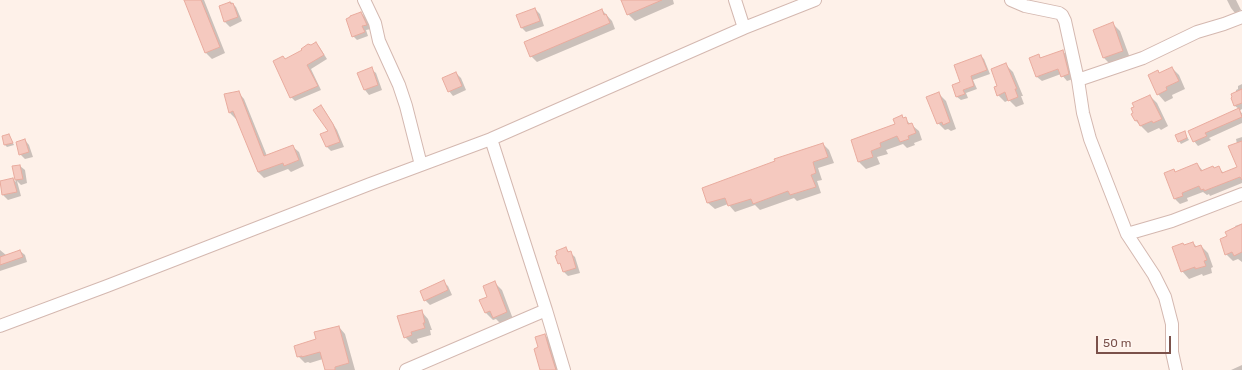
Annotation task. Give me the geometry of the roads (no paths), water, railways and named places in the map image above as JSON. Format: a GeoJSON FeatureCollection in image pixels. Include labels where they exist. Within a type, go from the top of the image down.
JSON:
{"type":"FeatureCollection","features":[{"type":"Feature","properties":{"kind":"street"},"geometry":{"type":"LineString","coordinates":[[364,0],[399,84],[421,165]]}},
{"type":"Feature","properties":{"kind":"street"},"geometry":{"type":"LineString","coordinates":[[735,0],[744,28]]}},
{"type":"Feature","properties":{"kind":"street"},"geometry":{"type":"LineString","coordinates":[[0,326],[491,139],[744,28],[815,0]]}},
{"type":"Feature","properties":{"kind":"street"},"geometry":{"type":"LineString","coordinates":[[1011,0],[1025,6],[1057,12],[1062,15],[1067,26],[1083,113],[1090,138],[1127,234],[1154,275],[1165,297],[1172,324],[1172,352],[1176,370]]}},
{"type":"Feature","properties":{"kind":"street"},"geometry":{"type":"LineString","coordinates":[[1078,80],[1143,58],[1197,32],[1242,17]]}},
{"type":"Feature","properties":{"kind":"street"},"geometry":{"type":"LineString","coordinates":[[491,139],[564,370]]}},
{"type":"Feature","properties":{"kind":"street"},"geometry":{"type":"LineString","coordinates":[[1127,234],[1172,221],[1242,194]]}},
{"type":"Feature","properties":{"kind":"street"},"geometry":{"type":"LineString","coordinates":[[406,370],[546,310]]}}]}
